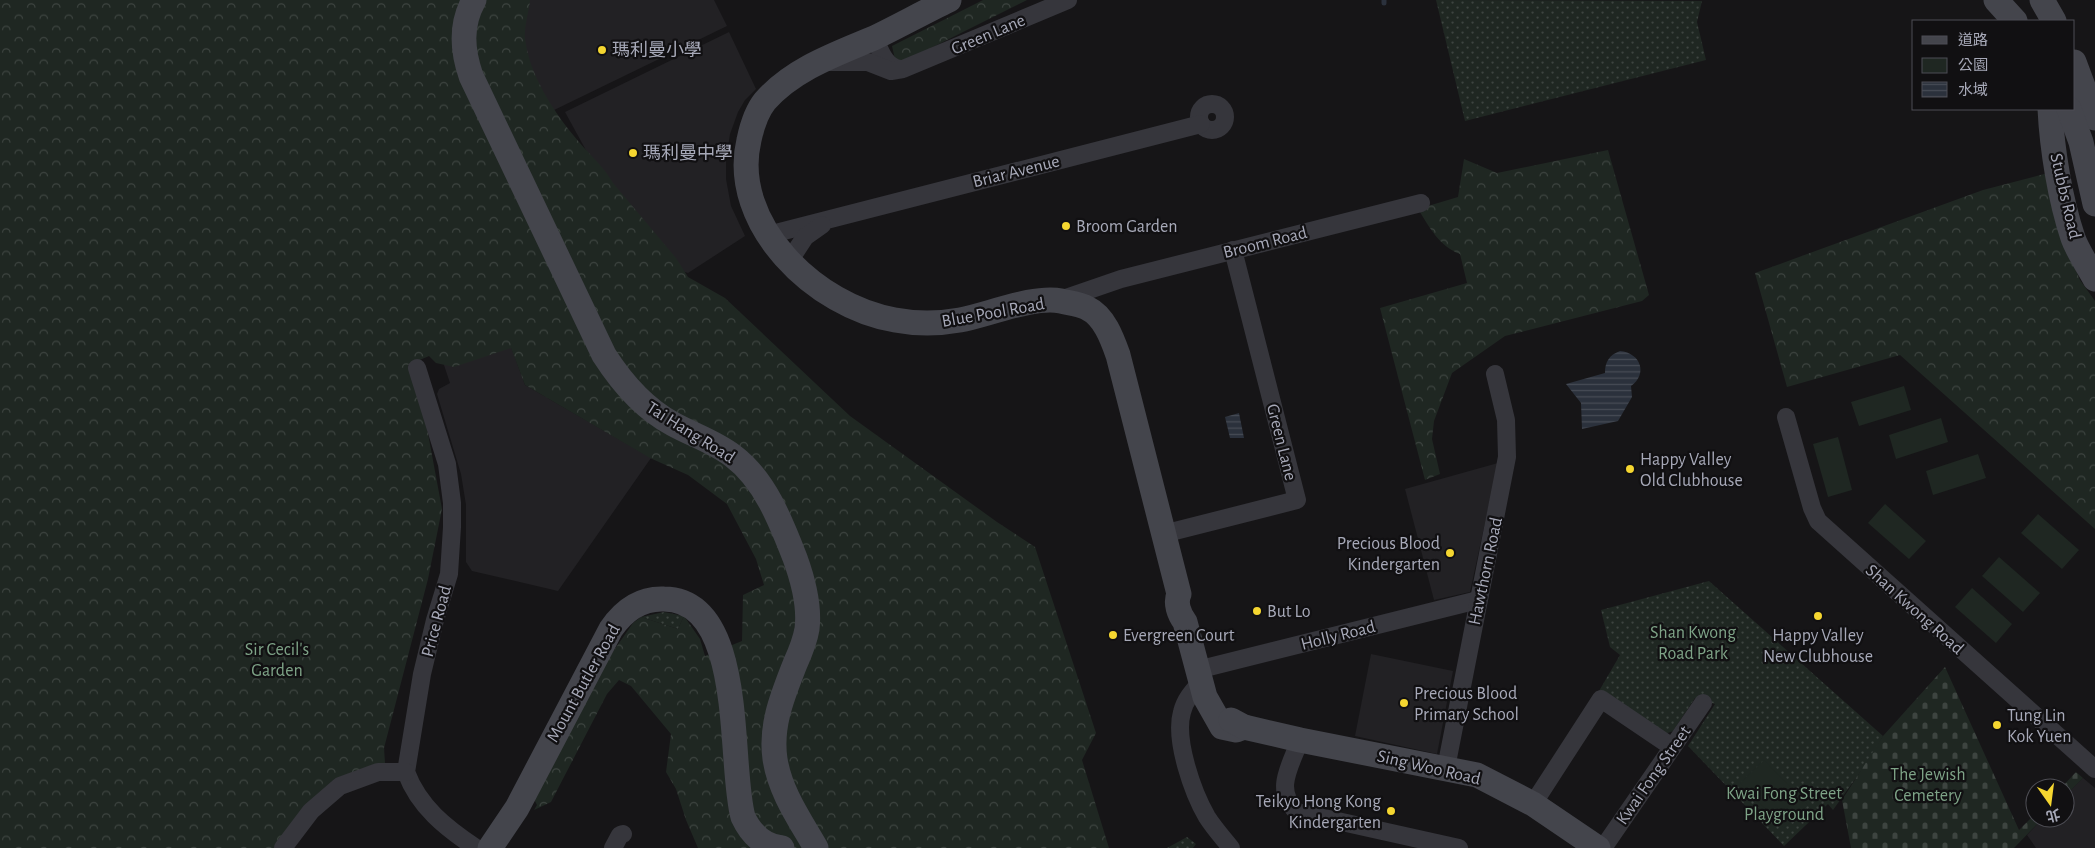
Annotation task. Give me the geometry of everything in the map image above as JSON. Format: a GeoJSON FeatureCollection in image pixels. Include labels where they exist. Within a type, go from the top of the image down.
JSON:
{"type":"FeatureCollection","features":[{"type":"Feature","properties":{"kind":"street","name":"Tai Hang Road"},"geometry":{"type":"LineString","coordinates":[[474,0],[465,23],[463,40],[465,56],[471,76],[604,356],[622,381],[651,410],[676,426],[714,444],[741,463],[769,501],[789,544],[805,593],[808,620],[804,640],[777,714],[774,734],[775,758],[784,792],[813,844]]}},
{"type":"Feature","properties":{"kind":"street","name":"Blue Pool Road"},"geometry":{"type":"LineString","coordinates":[[949,0],[818,63],[792,78],[765,101],[756,116],[746,149],[745,173],[754,208],[768,236],[778,249],[816,285],[847,304],[893,320],[922,324],[960,320],[1032,302],[1058,300],[1087,308],[1108,329],[1118,355],[1163,534],[1165,569],[1178,594],[1176,600],[1181,617],[1185,622],[1198,676]]}},
{"type":"Feature","properties":{"kind":"street","name":"Green Lane"},"geometry":{"type":"LineString","coordinates":[[818,63],[835,61],[868,62],[892,71],[908,67],[1068,0]]}},
{"type":"Feature","properties":{"kind":"street"},"geometry":{"type":"LineString","coordinates":[[1996,0],[2014,20]]}},
{"type":"Feature","properties":{"kind":"street"},"geometry":{"type":"LineString","coordinates":[[2041,0],[2042,20]]}},
{"type":"Feature","properties":{"kind":"street"},"geometry":{"type":"LineString","coordinates":[[2041,0],[2053,20]]}},
{"type":"Feature","properties":{"kind":"street"},"geometry":{"type":"LineString","coordinates":[[874,37],[890,66],[898,69],[908,67]]}},
{"type":"Feature","properties":{"kind":"street"},"geometry":{"type":"LineString","coordinates":[[2075,65],[2095,118]]}},
{"type":"Feature","properties":{"kind":"street","name":"Stubbs Road"},"geometry":{"type":"LineString","coordinates":[[2050,110],[2051,128],[2060,180],[2074,239],[2095,279]]}},
{"type":"Feature","properties":{"kind":"street"},"geometry":{"type":"LineString","coordinates":[[2069,110],[2081,142],[2095,204]]}},
{"type":"Feature","properties":{"kind":"street","name":"Briar Avenue"},"geometry":{"type":"LineString","coordinates":[[768,236],[831,218],[1201,124]]}},
{"type":"Feature","properties":{"kind":"street","name":"Broom Road"},"geometry":{"type":"LineString","coordinates":[[1058,300],[1108,283],[1421,203]]}},
{"type":"Feature","properties":{"kind":"street","name":"Briar Avenue"},"geometry":{"type":"LineString","coordinates":[[790,260],[805,237],[831,218]]}},
{"type":"Feature","properties":{"kind":"street","name":"Green Lane"},"geometry":{"type":"LineString","coordinates":[[1163,534],[1297,500],[1233,250]]}},
{"type":"Feature","properties":{"kind":"street"},"geometry":{"type":"LineString","coordinates":[[1087,308],[1108,283]]}},
{"type":"Feature","properties":{"kind":"street","name":"Price Road"},"geometry":{"type":"LineString","coordinates":[[406,772],[422,674],[435,620],[449,574],[452,527],[452,500],[447,464],[417,368]]}},
{"type":"Feature","properties":{"kind":"street","name":"Hawthorn Road"},"geometry":{"type":"LineString","coordinates":[[1446,768],[1507,457],[1506,420],[1495,374]]}},
{"type":"Feature","properties":{"kind":"street","name":"Shan Kwong Road"},"geometry":{"type":"LineString","coordinates":[[1786,416],[1812,508],[1818,521],[2095,769]]}},
{"type":"Feature","properties":{"kind":"street","name":"Mount Butler Road"},"geometry":{"type":"LineString","coordinates":[[490,848],[517,808],[611,629],[629,609],[650,600],[661,598],[687,604],[701,614],[712,628],[723,662],[729,692],[743,817],[752,833],[767,844],[784,848],[813,844]]}},
{"type":"Feature","properties":{"kind":"street","name":"Holly Road"},"geometry":{"type":"LineString","coordinates":[[1198,676],[1478,600]]}},
{"type":"Feature","properties":{"kind":"street"},"geometry":{"type":"LineString","coordinates":[[1198,676],[1181,714],[1181,739],[1193,787],[1207,817],[1231,848]]}},
{"type":"Feature","properties":{"kind":"street","name":"Sing Woo Road"},"geometry":{"type":"LineString","coordinates":[[1198,676],[1205,697],[1217,715],[1222,727],[1236,730],[1244,727],[1477,775],[1533,804],[1598,848]]}},
{"type":"Feature","properties":{"kind":"street"},"geometry":{"type":"LineString","coordinates":[[1533,804],[1601,699],[1672,747]]}},
{"type":"Feature","properties":{"kind":"street","name":"Kwai Fong Street"},"geometry":{"type":"LineString","coordinates":[[1603,848],[1703,703]]}},
{"type":"Feature","properties":{"kind":"street"},"geometry":{"type":"LineString","coordinates":[[1300,740],[1285,780],[1287,799],[1297,812],[1459,848]]}},
{"type":"Feature","properties":{"kind":"street"},"geometry":{"type":"LineString","coordinates":[[283,848],[311,810],[340,786],[378,772],[406,772],[411,784],[424,804],[436,818],[476,848]]}},
{"type":"Feature","properties":{"kind":"shaded area"},"geometry":{"type":"Polygon","coordinates":[[[490,0],[714,0],[727,26],[550,112],[490,0]]]}},
{"type":"Feature","properties":{"kind":"shaded area"},"geometry":{"type":"Polygon","coordinates":[[[729,32],[756,89],[745,100],[738,112],[730,134],[726,160],[726,179],[731,206],[745,236],[688,273],[661,264],[627,225],[565,112],[729,32]]]}},
{"type":"Feature","properties":{"kind":"shaded area"},"geometry":{"type":"Polygon","coordinates":[[[507,336],[525,385],[651,458],[558,591],[472,571],[466,562],[466,505],[461,474],[437,394],[439,389],[450,383],[442,359],[507,336]]]}},
{"type":"Feature","properties":{"kind":"shaded area","name":"Precious Blood Kindergarten"},"geometry":{"type":"Polygon","coordinates":[[[1498,463],[1470,592],[1434,600],[1405,489],[1498,463]]]}},
{"type":"Feature","properties":{"kind":"shaded area","name":"Precious Blood Primary School"},"geometry":{"type":"Polygon","coordinates":[[[1371,654],[1453,671],[1437,754],[1355,736],[1371,654]]]}},
{"type":"Feature","properties":{"kind":"shaded area"},"geometry":{"type":"Polygon","coordinates":[[[2083,778],[2095,788],[2095,848],[2036,848],[2027,835],[2034,828],[2075,828],[2075,786],[2083,778]]]}},
{"type":"Feature","properties":{"kind":"green space","name":"Sir Cecil's Garden"},"geometry":{"type":"Polygon","coordinates":[[[0,0],[530,0],[525,29],[527,52],[544,93],[570,131],[676,258],[688,277],[725,298],[850,416],[997,522],[1035,547],[1096,733],[1082,760],[1109,848],[698,848],[676,789],[666,772],[671,734],[631,686],[619,680],[607,694],[551,802],[534,810],[537,805],[534,799],[610,656],[633,623],[641,617],[678,629],[684,616],[700,639],[705,656],[742,641],[743,595],[764,585],[756,559],[727,504],[688,475],[650,458],[525,385],[511,348],[454,367],[436,363],[429,356],[408,365],[424,412],[442,509],[428,579],[384,748],[385,763],[356,771],[332,782],[275,848],[0,848],[0,0]]]}},
{"type":"Feature","properties":{"kind":"green space"},"geometry":{"type":"Polygon","coordinates":[[[983,0],[1027,0],[919,54],[903,61],[895,59],[892,46],[983,0]]]}},
{"type":"Feature","properties":{"kind":"green space"},"geometry":{"type":"Polygon","coordinates":[[[1436,0],[1702,1],[1697,22],[1706,60],[1465,121],[1436,0]]]}},
{"type":"Feature","properties":{"kind":"green space"},"geometry":{"type":"Polygon","coordinates":[[[1608,150],[1649,295],[1642,301],[1505,336],[1452,373],[1434,421],[1432,439],[1440,474],[1425,480],[1380,308],[1467,283],[1460,254],[1441,241],[1418,209],[1458,197],[1464,159],[1497,173],[1608,150]]]}},
{"type":"Feature","properties":{"kind":"green space"},"geometry":{"type":"Polygon","coordinates":[[[2048,173],[2069,253],[2080,280],[2095,301],[2095,529],[1900,355],[1787,387],[1755,273],[1983,190],[2048,173]]]}},
{"type":"Feature","properties":{"kind":"green space"},"geometry":{"type":"Polygon","coordinates":[[[1904,386],[1911,410],[1859,426],[1851,402],[1904,386]]]}},
{"type":"Feature","properties":{"kind":"green space"},"geometry":{"type":"Polygon","coordinates":[[[1941,418],[1948,442],[1896,459],[1889,435],[1941,418]]]}},
{"type":"Feature","properties":{"kind":"green space"},"geometry":{"type":"Polygon","coordinates":[[[1838,437],[1852,490],[1828,497],[1813,444],[1838,437]]]}},
{"type":"Feature","properties":{"kind":"green space"},"geometry":{"type":"Polygon","coordinates":[[[1978,454],[1986,478],[1933,495],[1926,471],[1978,454]]]}},
{"type":"Feature","properties":{"kind":"green space"},"geometry":{"type":"Polygon","coordinates":[[[1885,504],[1926,541],[1909,559],[1868,523],[1885,504]]]}},
{"type":"Feature","properties":{"kind":"green space"},"geometry":{"type":"Polygon","coordinates":[[[2038,514],[2079,550],[2062,569],[2021,533],[2038,514]]]}},
{"type":"Feature","properties":{"kind":"green space"},"geometry":{"type":"Polygon","coordinates":[[[1999,557],[2040,593],[2023,612],[1982,576],[1999,557]]]}},
{"type":"Feature","properties":{"kind":"green space","name":"Shan Kwong Road Park"},"geometry":{"type":"Polygon","coordinates":[[[1709,581],[1883,736],[1871,757],[1833,810],[1828,804],[1784,846],[1688,746],[1715,704],[1695,698],[1673,731],[1665,734],[1599,691],[1620,655],[1610,647],[1601,610],[1709,581]]]}},
{"type":"Feature","properties":{"kind":"green space"},"geometry":{"type":"Polygon","coordinates":[[[1972,588],[2012,624],[1996,643],[1955,607],[1972,588]]]}},
{"type":"Feature","properties":{"kind":"green space"},"geometry":{"type":"Polygon","coordinates":[[[664,612],[684,616],[678,629],[641,617],[664,612]]]}},
{"type":"Feature","properties":{"kind":"green space","name":"The Jewish Cemetery"},"geometry":{"type":"Polygon","coordinates":[[[1945,667],[2019,830],[2025,824],[2025,828],[2033,828],[2014,848],[1851,848],[1842,800],[1883,736],[1945,667]]]}},
{"type":"Feature","properties":{"kind":"green space","name":"Kwai Fong Street Playground"},"geometry":{"type":"Polygon","coordinates":[[[1764,760],[1808,805],[1784,828],[1740,783],[1764,760]]]}},
{"type":"Feature","properties":{"kind":"green space"},"geometry":{"type":"Polygon","coordinates":[[[2076,772],[2083,778],[2075,786],[2075,778],[2070,778],[2076,772]]]}},
{"type":"Feature","properties":{"kind":"green space"},"geometry":{"type":"Polygon","coordinates":[[[1187,837],[1196,844],[1193,848],[1167,848],[1187,837]]]}},
{"type":"Feature","properties":{"kind":"water"},"geometry":{"type":"Polygon","coordinates":[[[1620,351],[1633,356],[1640,365],[1639,376],[1631,386],[1632,397],[1618,421],[1582,429],[1581,403],[1566,384],[1605,373],[1608,359],[1620,351]]]}},
{"type":"Feature","properties":{"kind":"water"},"geometry":{"type":"Polygon","coordinates":[[[1239,413],[1244,438],[1230,438],[1225,417],[1239,413]]]}},
{"type":"Feature","properties":{"kind":"place","name":"瑪利曼小學"},"geometry":{"type":"Point","coordinates":[602,50]}},
{"type":"Feature","properties":{"kind":"place","name":"瑪利曼中學"},"geometry":{"type":"Point","coordinates":[633,153]}},
{"type":"Feature","properties":{"kind":"place","name":"Broom Garden"},"geometry":{"type":"Point","coordinates":[1066,226]}},
{"type":"Feature","properties":{"kind":"place","name":"Happy Valley Old Clubhouse"},"geometry":{"type":"Point","coordinates":[1630,469]}},
{"type":"Feature","properties":{"kind":"place","name":"Precious Blood Kindergarten"},"geometry":{"type":"Point","coordinates":[1450,553]}},
{"type":"Feature","properties":{"kind":"place","name":"But Lo"},"geometry":{"type":"Point","coordinates":[1257,611]}},
{"type":"Feature","properties":{"kind":"place","name":"Happy Valley New Clubhouse"},"geometry":{"type":"Point","coordinates":[1818,616]}},
{"type":"Feature","properties":{"kind":"place","name":"Evergreen Court"},"geometry":{"type":"Point","coordinates":[1113,635]}},
{"type":"Feature","properties":{"kind":"place","name":"Precious Blood Primary School"},"geometry":{"type":"Point","coordinates":[1404,703]}},
{"type":"Feature","properties":{"kind":"place","name":"Tung Lin Kok Yuen"},"geometry":{"type":"Point","coordinates":[1997,725]}},
{"type":"Feature","properties":{"kind":"place","name":"Teikyo Hong Kong Kindergarten"},"geometry":{"type":"Point","coordinates":[1391,811]}}]}
